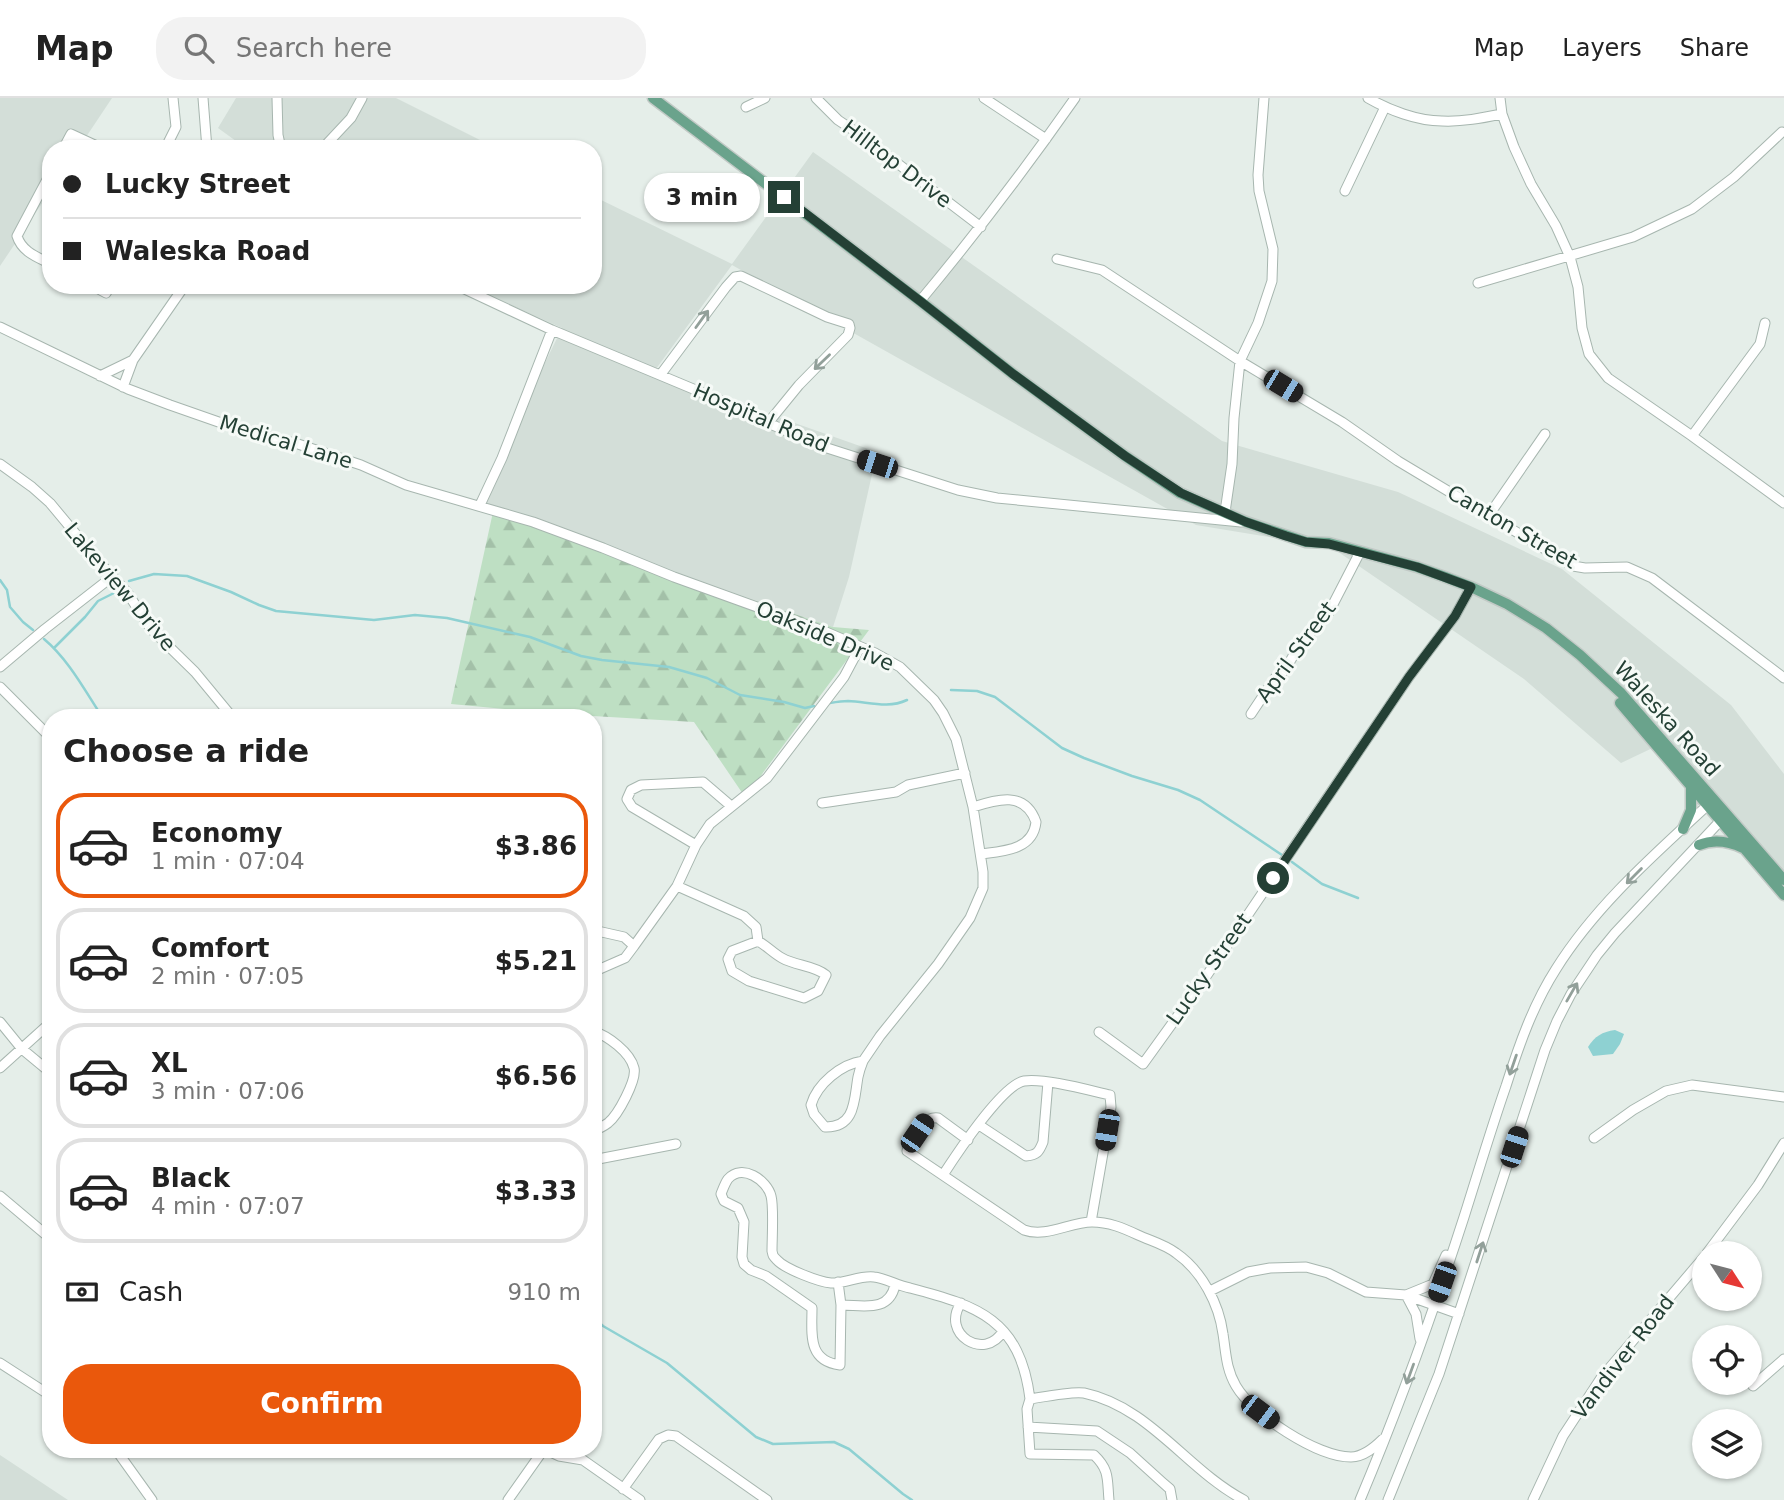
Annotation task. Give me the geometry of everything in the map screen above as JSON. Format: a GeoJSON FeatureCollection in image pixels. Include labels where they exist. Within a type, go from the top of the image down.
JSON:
{"type":"FeatureCollection","features":[{"type":"Feature","properties":{"kind":"main road","name":"Waleska Road"},"geometry":{"type":"LineString","coordinates":[[653,98],[1004,367],[1125,456],[1181,493],[1246,522],[1306,542],[1329,544],[1417,567],[1471,587],[1537,622],[1621,693],[1711,802]]}},
{"type":"Feature","properties":{"kind":"main road","name":"Waleska Road"},"geometry":{"type":"LineString","coordinates":[[1590,665],[1691,786],[1711,802]]}},
{"type":"Feature","properties":{"kind":"main road"},"geometry":{"type":"LineString","coordinates":[[1683,829],[1691,810],[1691,786]]}},
{"type":"Feature","properties":{"kind":"main road"},"geometry":{"type":"LineString","coordinates":[[1711,802],[1784,880]]}},
{"type":"Feature","properties":{"kind":"main road"},"geometry":{"type":"LineString","coordinates":[[1724,817],[1745,849],[1784,895]]}},
{"type":"Feature","properties":{"kind":"main road"},"geometry":{"type":"LineString","coordinates":[[1699,845],[1721,841],[1745,849]]}},
{"type":"Feature","properties":{"kind":"street"},"geometry":{"type":"LineString","coordinates":[[170,140],[176,127],[173,98]]}},
{"type":"Feature","properties":{"kind":"street"},"geometry":{"type":"LineString","coordinates":[[203,98],[206,140]]}},
{"type":"Feature","properties":{"kind":"street"},"geometry":{"type":"LineString","coordinates":[[276,98],[279,140]]}},
{"type":"Feature","properties":{"kind":"street"},"geometry":{"type":"LineString","coordinates":[[330,140],[351,118],[362,98]]}},
{"type":"Feature","properties":{"kind":"street"},"geometry":{"type":"LineString","coordinates":[[746,107],[765,98]]}},
{"type":"Feature","properties":{"kind":"street","name":"Hilltop Drive"},"geometry":{"type":"LineString","coordinates":[[816,98],[838,120],[981,227]]}},
{"type":"Feature","properties":{"kind":"street"},"geometry":{"type":"LineString","coordinates":[[985,98],[1046,139]]}},
{"type":"Feature","properties":{"kind":"street"},"geometry":{"type":"LineString","coordinates":[[920,301],[981,227],[1075,98]]}},
{"type":"Feature","properties":{"kind":"street"},"geometry":{"type":"LineString","coordinates":[[1225,512],[1232,464],[1240,362],[1258,323],[1272,281],[1273,249],[1259,191],[1258,175],[1264,98]]}},
{"type":"Feature","properties":{"kind":"street"},"geometry":{"type":"LineString","coordinates":[[1368,98],[1385,107],[1438,121],[1503,114]]}},
{"type":"Feature","properties":{"kind":"street"},"geometry":{"type":"LineString","coordinates":[[1500,98],[1514,147],[1570,257],[1589,354],[1608,378],[1784,503]]}},
{"type":"Feature","properties":{"kind":"street"},"geometry":{"type":"LineString","coordinates":[[1345,191],[1385,107]]}},
{"type":"Feature","properties":{"kind":"street"},"geometry":{"type":"LineString","coordinates":[[1478,283],[1633,237],[1692,209],[1734,177],[1782,132]]}},
{"type":"Feature","properties":{"kind":"street"},"geometry":{"type":"LineString","coordinates":[[68,140],[71,134],[84,140]]}},
{"type":"Feature","properties":{"kind":"street"},"geometry":{"type":"LineString","coordinates":[[42,189],[17,236],[20,245],[27,252],[42,260]]}},
{"type":"Feature","properties":{"kind":"street","name":"Canton Street"},"geometry":{"type":"LineString","coordinates":[[1057,259],[1102,270],[1240,362],[1331,414],[1398,461],[1573,566],[1627,567],[1652,578],[1784,678]]}},
{"type":"Feature","properties":{"kind":"street"},"geometry":{"type":"LineString","coordinates":[[661,374],[726,287],[735,277],[741,275],[816,312],[849,324],[848,335],[799,385],[768,423]]}},
{"type":"Feature","properties":{"kind":"street"},"geometry":{"type":"LineString","coordinates":[[123,387],[133,359],[179,294]]}},
{"type":"Feature","properties":{"kind":"street","name":"Hospital Road"},"geometry":{"type":"LineString","coordinates":[[475,294],[551,330],[661,374],[824,447],[958,490],[1068,506],[1246,522]]}},
{"type":"Feature","properties":{"kind":"street"},"geometry":{"type":"LineString","coordinates":[[1692,436],[1760,344],[1765,323]]}},
{"type":"Feature","properties":{"kind":"street","name":"Medical Lane"},"geometry":{"type":"LineString","coordinates":[[0,327],[123,387],[170,405],[230,426],[361,464],[406,485],[480,505]]}},
{"type":"Feature","properties":{"kind":"street"},"geometry":{"type":"LineString","coordinates":[[480,505],[502,458],[551,330]]}},
{"type":"Feature","properties":{"kind":"street"},"geometry":{"type":"LineString","coordinates":[[100,376],[133,359]]}},
{"type":"Feature","properties":{"kind":"street"},"geometry":{"type":"LineString","coordinates":[[1489,515],[1545,434]]}},
{"type":"Feature","properties":{"kind":"street","name":"Lakeview Drive"},"geometry":{"type":"LineString","coordinates":[[0,464],[50,503],[127,592],[150,628],[195,673],[225,709]]}},
{"type":"Feature","properties":{"kind":"street","name":"Oakside Drive"},"geometry":{"type":"LineString","coordinates":[[480,505],[603,548],[860,647],[900,667],[934,700],[943,713],[956,740],[973,807],[981,854],[983,888],[970,918],[863,1061],[856,1098],[848,1118],[831,1127],[825,1126],[814,1114],[811,1105],[818,1090],[833,1075],[853,1062],[863,1061]]}},
{"type":"Feature","properties":{"kind":"street","name":"April Street"},"geometry":{"type":"LineString","coordinates":[[1251,714],[1275,678],[1285,670],[1300,644],[1328,614],[1360,552]]}},
{"type":"Feature","properties":{"kind":"street"},"geometry":{"type":"LineString","coordinates":[[0,667],[113,576]]}},
{"type":"Feature","properties":{"kind":"street","name":"Lucky Street"},"geometry":{"type":"LineString","coordinates":[[1099,1032],[1143,1064],[1205,978],[1409,677],[1455,616],[1471,587]]}},
{"type":"Feature","properties":{"kind":"street"},"geometry":{"type":"LineString","coordinates":[[602,968],[625,958],[677,886],[696,845],[714,820],[767,778],[844,677],[860,647]]}},
{"type":"Feature","properties":{"kind":"street"},"geometry":{"type":"LineString","coordinates":[[0,687],[42,729]]}},
{"type":"Feature","properties":{"kind":"street"},"geometry":{"type":"LineString","coordinates":[[822,803],[896,792],[908,785],[965,773]]}},
{"type":"Feature","properties":{"kind":"street"},"geometry":{"type":"LineString","coordinates":[[696,845],[632,807],[627,799],[631,790],[641,785],[703,782],[731,806]]}},
{"type":"Feature","properties":{"kind":"street"},"geometry":{"type":"LineString","coordinates":[[973,807],[1015,800],[1030,808],[1036,822],[1032,838],[1026,843],[981,854]]}},
{"type":"Feature","properties":{"kind":"street"},"geometry":{"type":"LineString","coordinates":[[1360,1500],[1435,1305],[1479,1166],[1535,1005],[1555,970],[1594,917],[1711,802]]}},
{"type":"Feature","properties":{"kind":"street"},"geometry":{"type":"LineString","coordinates":[[1388,1500],[1423,1417],[1545,1050],[1564,1007],[1579,980],[1606,943],[1724,817]]}},
{"type":"Feature","properties":{"kind":"street"},"geometry":{"type":"LineString","coordinates":[[677,886],[744,916],[756,927],[758,941],[780,958],[818,969],[826,975],[818,991],[804,998],[749,981],[732,971],[728,959],[732,951],[758,941]]}},
{"type":"Feature","properties":{"kind":"street"},"geometry":{"type":"LineString","coordinates":[[602,932],[624,937],[634,946]]}},
{"type":"Feature","properties":{"kind":"street"},"geometry":{"type":"LineString","coordinates":[[0,1022],[22,1049],[42,1066]]}},
{"type":"Feature","properties":{"kind":"street"},"geometry":{"type":"LineString","coordinates":[[0,1068],[42,1030]]}},
{"type":"Feature","properties":{"kind":"street"},"geometry":{"type":"LineString","coordinates":[[602,1034],[622,1049],[634,1067],[634,1080],[610,1121],[602,1126]]}},
{"type":"Feature","properties":{"kind":"street"},"geometry":{"type":"LineString","coordinates":[[943,1175],[1002,1096],[1022,1081],[1048,1082],[1110,1095],[1111,1107],[1091,1222]]}},
{"type":"Feature","properties":{"kind":"street"},"geometry":{"type":"LineString","coordinates":[[979,1125],[1026,1156],[1034,1155],[1043,1142],[1048,1082]]}},
{"type":"Feature","properties":{"kind":"street"},"geometry":{"type":"LineString","coordinates":[[1594,1138],[1633,1110],[1666,1091],[1692,1085],[1784,1097]]}},
{"type":"Feature","properties":{"kind":"street"},"geometry":{"type":"LineString","coordinates":[[968,1140],[933,1117],[927,1119],[907,1151],[1031,1233],[1091,1222],[1116,1225],[1160,1242],[1179,1254],[1210,1291],[1223,1331],[1227,1368],[1235,1386],[1260,1412],[1296,1438],[1318,1449],[1351,1457],[1375,1447],[1387,1435]]}},
{"type":"Feature","properties":{"kind":"street","name":"Vandiver Road"},"geometry":{"type":"LineString","coordinates":[[1716,1241],[1758,1185],[1784,1143]]}},
{"type":"Feature","properties":{"kind":"street"},"geometry":{"type":"LineString","coordinates":[[602,1158],[676,1144]]}},
{"type":"Feature","properties":{"kind":"street"},"geometry":{"type":"LineString","coordinates":[[838,1282],[841,1304],[840,1365],[825,1360],[814,1348],[813,1308],[744,1264],[744,1222],[738,1208],[724,1201],[720,1194],[728,1180],[740,1173],[749,1173],[767,1188],[771,1196],[772,1251],[778,1262],[830,1283],[873,1276],[895,1285],[961,1303],[984,1315],[1003,1331],[1022,1360],[1030,1399],[1027,1409],[1030,1454],[1094,1455],[1103,1463],[1107,1474],[1109,1500]]}},
{"type":"Feature","properties":{"kind":"street"},"geometry":{"type":"LineString","coordinates":[[0,1196],[42,1231]]}},
{"type":"Feature","properties":{"kind":"street"},"geometry":{"type":"LineString","coordinates":[[1406,1295],[1433,1284],[1465,1215]]}},
{"type":"Feature","properties":{"kind":"street"},"geometry":{"type":"LineString","coordinates":[[1210,1291],[1248,1272],[1306,1267],[1328,1273],[1366,1292],[1406,1295],[1459,1314]]}},
{"type":"Feature","properties":{"kind":"street","name":"Vandiver Road"},"geometry":{"type":"LineString","coordinates":[[1533,1500],[1563,1436],[1594,1389],[1692,1271]]}},
{"type":"Feature","properties":{"kind":"street"},"geometry":{"type":"LineString","coordinates":[[841,1304],[880,1305],[891,1296],[895,1285]]}},
{"type":"Feature","properties":{"kind":"street"},"geometry":{"type":"LineString","coordinates":[[1406,1295],[1416,1314],[1421,1344]]}},
{"type":"Feature","properties":{"kind":"street"},"geometry":{"type":"LineString","coordinates":[[961,1303],[955,1316],[956,1326],[960,1335],[968,1341],[987,1344],[996,1340],[1003,1331]]}},
{"type":"Feature","properties":{"kind":"street"},"geometry":{"type":"LineString","coordinates":[[1762,1378],[1784,1359]]}},
{"type":"Feature","properties":{"kind":"street"},"geometry":{"type":"LineString","coordinates":[[0,1363],[42,1390]]}},
{"type":"Feature","properties":{"kind":"street"},"geometry":{"type":"LineString","coordinates":[[1030,1399],[1082,1392],[1114,1404],[1142,1418],[1213,1480],[1244,1500]]}},
{"type":"Feature","properties":{"kind":"street"},"geometry":{"type":"LineString","coordinates":[[1028,1427],[1097,1431],[1130,1453],[1170,1489],[1172,1500]]}},
{"type":"Feature","properties":{"kind":"street"},"geometry":{"type":"LineString","coordinates":[[623,1489],[659,1439],[668,1435],[676,1436],[767,1500]]}},
{"type":"Feature","properties":{"kind":"street"},"geometry":{"type":"LineString","coordinates":[[122,1458],[152,1500]]}},
{"type":"Feature","properties":{"kind":"street"},"geometry":{"type":"LineString","coordinates":[[508,1500],[538,1458]]}},
{"type":"Feature","properties":{"kind":"street"},"geometry":{"type":"LineString","coordinates":[[571,1458],[583,1460],[640,1500]]}},
{"type":"Feature","properties":{"kind":"shaded area"},"geometry":{"type":"Polygon","coordinates":[[[0,98],[112,98],[84,140],[42,140],[42,203],[0,266],[0,98]]]}},
{"type":"Feature","properties":{"kind":"shaded area"},"geometry":{"type":"Polygon","coordinates":[[[236,98],[396,98],[480,140],[235,140],[218,128],[236,98]]]}},
{"type":"Feature","properties":{"kind":"shaded area"},"geometry":{"type":"Polygon","coordinates":[[[813,152],[1222,441],[1398,492],[1562,569],[1731,705],[1784,774],[1784,874],[1663,743],[1621,763],[1524,679],[1331,547],[1196,525],[732,265],[653,373],[877,452],[849,577],[833,627],[475,506],[562,328],[486,294],[602,294],[602,200],[732,264],[813,152]]]}},
{"type":"Feature","properties":{"kind":"shaded area"},"geometry":{"type":"Polygon","coordinates":[[[0,1455],[68,1500],[0,1500],[0,1455]]]}},
{"type":"Feature","properties":{"kind":"green space"},"geometry":{"type":"Polygon","coordinates":[[[493,512],[833,627],[869,630],[745,797],[694,722],[602,717],[602,709],[505,709],[451,704],[493,512]]]}},
{"type":"Feature","properties":{"kind":"water"},"geometry":{"type":"Polygon","coordinates":[[[1615,1030],[1624,1034],[1613,1054],[1593,1056],[1588,1047],[1593,1040],[1603,1033],[1615,1030]]]}},
{"type":"Feature","properties":{"kind":"waterway"},"geometry":{"type":"LineString","coordinates":[[129,581],[154,574],[187,576],[276,611],[374,620],[415,615],[447,618],[530,637],[581,656],[669,667],[707,678],[740,695],[805,708],[814,706]]}},
{"type":"Feature","properties":{"kind":"waterway"},"geometry":{"type":"LineString","coordinates":[[0,580],[7,590],[10,607],[33,630]]}},
{"type":"Feature","properties":{"kind":"waterway"},"geometry":{"type":"LineString","coordinates":[[54,648],[98,601],[114,593]]}},
{"type":"Feature","properties":{"kind":"waterway"},"geometry":{"type":"LineString","coordinates":[[44,639],[69,666],[97,709]]}},
{"type":"Feature","properties":{"kind":"waterway"},"geometry":{"type":"LineString","coordinates":[[951,690],[977,691],[995,697],[1062,748],[1200,800],[1282,855]]}},
{"type":"Feature","properties":{"kind":"waterway"},"geometry":{"type":"LineString","coordinates":[[830,703],[848,701],[886,705],[907,700]]}},
{"type":"Feature","properties":{"kind":"waterway"},"geometry":{"type":"LineString","coordinates":[[1292,862],[1322,884],[1358,898]]}},
{"type":"Feature","properties":{"kind":"waterway"},"geometry":{"type":"LineString","coordinates":[[602,1325],[667,1363],[756,1437],[773,1444],[834,1442],[849,1449],[912,1500]]}},
{"type":"Feature","properties":{"kind":"route"},"geometry":{"type":"LineString","coordinates":[[784,197],[1013,374],[1125,456],[1181,493],[1246,522],[1286,536],[1306,542],[1329,544],[1417,567],[1471,587],[1455,616],[1409,677],[1273,878]]}}]}
